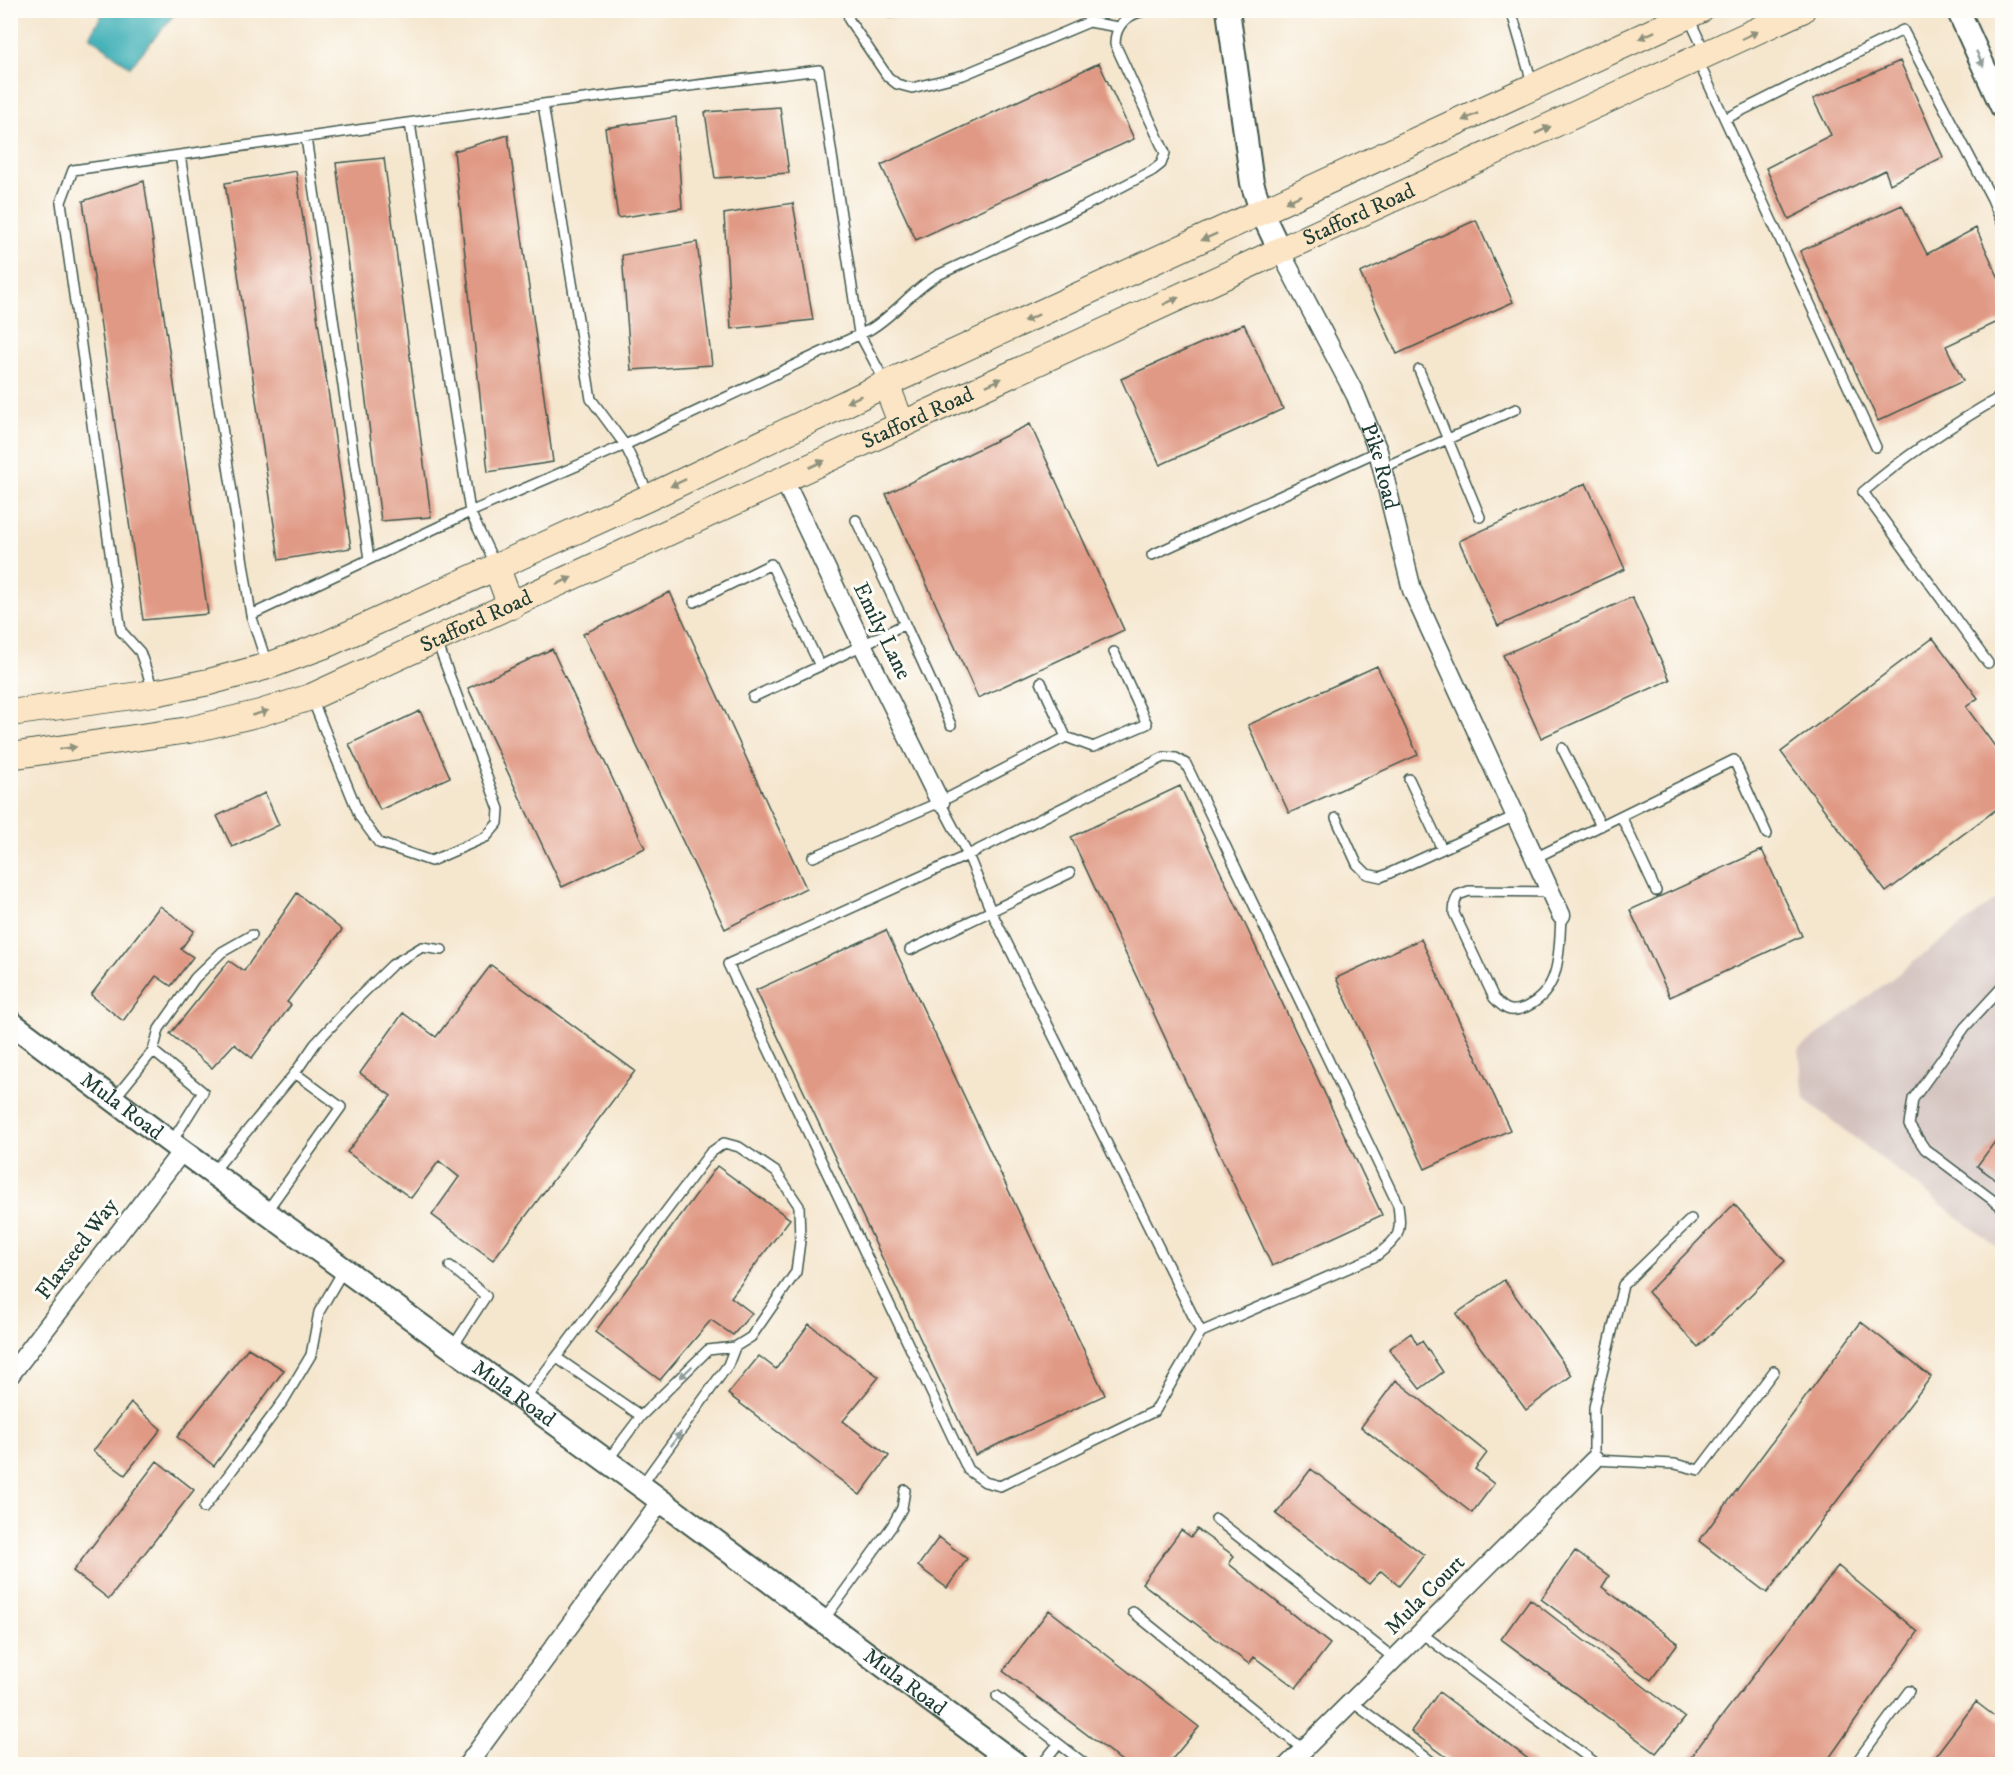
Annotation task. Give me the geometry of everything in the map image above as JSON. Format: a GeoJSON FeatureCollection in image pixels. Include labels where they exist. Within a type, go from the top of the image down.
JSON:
{"type":"FeatureCollection","features":[{"type":"Feature","properties":{"kind":"main road","name":"Stafford Road"},"geometry":{"type":"LineString","coordinates":[[10,756],[189,730],[260,713],[311,697],[1802,10]]}},
{"type":"Feature","properties":{"kind":"main road","name":"Stafford Road"},"geometry":{"type":"LineString","coordinates":[[10,713],[154,693],[209,682],[268,666],[325,645],[650,497],[886,384],[1262,213],[1691,12]]}},
{"type":"Feature","properties":{"kind":"main road"},"geometry":{"type":"LineString","coordinates":[[886,384],[902,425]]}},
{"type":"Feature","properties":{"kind":"main road"},"geometry":{"type":"LineString","coordinates":[[496,566],[511,606]]}},
{"type":"Feature","properties":{"kind":"street","name":"Pike Road"},"geometry":{"type":"LineString","coordinates":[[1228,10],[1252,183],[1262,213],[1356,396],[1380,459],[1412,591],[1561,915]]}},
{"type":"Feature","properties":{"kind":"street"},"geometry":{"type":"LineString","coordinates":[[1958,10],[2002,107]]}},
{"type":"Feature","properties":{"kind":"street","name":"Emily Lane"},"geometry":{"type":"LineString","coordinates":[[784,480],[862,646],[940,802]]}},
{"type":"Feature","properties":{"kind":"street","name":"Mula Road"},"geometry":{"type":"LineString","coordinates":[[10,1022],[212,1173],[661,1500],[823,1621],[1002,1760]]}},
{"type":"Feature","properties":{"kind":"street","name":"Flaxseed Way"},"geometry":{"type":"LineString","coordinates":[[10,1375],[177,1147]]}},
{"type":"Feature","properties":{"kind":"street","name":"Mula Court"},"geometry":{"type":"LineString","coordinates":[[1289,1764],[1594,1460]]}},
{"type":"Feature","properties":{"kind":"street"},"geometry":{"type":"LineString","coordinates":[[468,1764],[661,1500]]}},
{"type":"Feature","properties":{"kind":"lane"},"geometry":{"type":"LineString","coordinates":[[848,10],[849,20],[888,76],[897,84],[912,88],[963,75],[1089,22],[1118,27]]}},
{"type":"Feature","properties":{"kind":"lane"},"geometry":{"type":"LineString","coordinates":[[251,615],[470,512],[625,445],[878,324],[918,288],[938,275],[1083,207],[1152,171],[1161,164],[1165,153],[1115,44],[1118,27],[1124,20],[1149,10]]}},
{"type":"Feature","properties":{"kind":"lane"},"geometry":{"type":"LineString","coordinates":[[1510,10],[1534,87]]}},
{"type":"Feature","properties":{"kind":"lane"},"geometry":{"type":"LineString","coordinates":[[1691,12],[1702,57],[1725,119],[1876,447]]}},
{"type":"Feature","properties":{"kind":"lane"},"geometry":{"type":"LineString","coordinates":[[1725,119],[1903,30],[1992,199],[2002,223]]}},
{"type":"Feature","properties":{"kind":"lane"},"geometry":{"type":"LineString","coordinates":[[154,693],[140,652],[122,631],[61,202],[73,170],[543,104],[819,70],[859,333],[886,384]]}},
{"type":"Feature","properties":{"kind":"lane"},"geometry":{"type":"LineString","coordinates":[[543,104],[591,399],[625,445],[650,497]]}},
{"type":"Feature","properties":{"kind":"lane"},"geometry":{"type":"LineString","coordinates":[[410,123],[470,512],[496,566]]}},
{"type":"Feature","properties":{"kind":"lane"},"geometry":{"type":"LineString","coordinates":[[306,138],[369,560]]}},
{"type":"Feature","properties":{"kind":"lane"},"geometry":{"type":"LineString","coordinates":[[180,155],[251,615],[268,666]]}},
{"type":"Feature","properties":{"kind":"lane"},"geometry":{"type":"LineString","coordinates":[[1992,199],[2002,193]]}},
{"type":"Feature","properties":{"kind":"lane"},"geometry":{"type":"LineString","coordinates":[[1419,370],[1480,517]]}},
{"type":"Feature","properties":{"kind":"lane"},"geometry":{"type":"LineString","coordinates":[[1988,663],[1863,492],[1904,458],[1963,418],[2002,396]]}},
{"type":"Feature","properties":{"kind":"lane"},"geometry":{"type":"LineString","coordinates":[[1152,555],[1380,459],[1447,439],[1516,409]]}},
{"type":"Feature","properties":{"kind":"lane"},"geometry":{"type":"LineString","coordinates":[[856,519],[951,725]]}},
{"type":"Feature","properties":{"kind":"lane"},"geometry":{"type":"LineString","coordinates":[[694,602],[771,564],[820,666]]}},
{"type":"Feature","properties":{"kind":"lane"},"geometry":{"type":"LineString","coordinates":[[753,697],[905,624]]}},
{"type":"Feature","properties":{"kind":"lane"},"geometry":{"type":"LineString","coordinates":[[311,697],[360,817],[380,843],[431,861],[486,837],[498,823],[499,809],[436,640]]}},
{"type":"Feature","properties":{"kind":"lane"},"geometry":{"type":"LineString","coordinates":[[1041,682],[1066,736],[1093,747],[1147,724],[1114,652]]}},
{"type":"Feature","properties":{"kind":"lane"},"geometry":{"type":"LineString","coordinates":[[813,857],[940,802],[1066,736]]}},
{"type":"Feature","properties":{"kind":"lane"},"geometry":{"type":"LineString","coordinates":[[1562,748],[1601,826]]}},
{"type":"Feature","properties":{"kind":"lane"},"geometry":{"type":"LineString","coordinates":[[1164,757],[1176,758],[1186,764],[1398,1205],[1401,1227],[1393,1242],[1376,1256],[1201,1332],[1155,1411],[1000,1486],[985,1482],[968,1470],[728,964],[968,855],[1164,757]]}},
{"type":"Feature","properties":{"kind":"lane"},"geometry":{"type":"LineString","coordinates":[[1535,858],[1734,760],[1767,834]]}},
{"type":"Feature","properties":{"kind":"lane"},"geometry":{"type":"LineString","coordinates":[[1409,779],[1442,849]]}},
{"type":"Feature","properties":{"kind":"lane"},"geometry":{"type":"LineString","coordinates":[[940,802],[968,855],[991,911],[1201,1332]]}},
{"type":"Feature","properties":{"kind":"lane"},"geometry":{"type":"LineString","coordinates":[[1336,818],[1358,864],[1367,874],[1381,877],[1515,816]]}},
{"type":"Feature","properties":{"kind":"lane"},"geometry":{"type":"LineString","coordinates":[[1621,816],[1656,891]]}},
{"type":"Feature","properties":{"kind":"lane"},"geometry":{"type":"LineString","coordinates":[[910,950],[1070,873]]}},
{"type":"Feature","properties":{"kind":"lane"},"geometry":{"type":"LineString","coordinates":[[1551,892],[1469,891],[1458,895],[1455,902],[1454,913],[1494,998],[1503,1008],[1517,1011],[1533,1004],[1546,993],[1557,967],[1561,915]]}},
{"type":"Feature","properties":{"kind":"lane"},"geometry":{"type":"LineString","coordinates":[[113,1100],[153,1051],[159,1029],[195,978],[222,952],[252,935]]}},
{"type":"Feature","properties":{"kind":"lane"},"geometry":{"type":"LineString","coordinates":[[212,1173],[295,1073],[315,1044],[392,965],[422,947],[442,950]]}},
{"type":"Feature","properties":{"kind":"lane"},"geometry":{"type":"LineString","coordinates":[[2002,987],[1965,1027],[1912,1099],[1909,1125],[1925,1149],[2002,1207]]}},
{"type":"Feature","properties":{"kind":"lane"},"geometry":{"type":"LineString","coordinates":[[153,1051],[203,1092],[177,1147]]}},
{"type":"Feature","properties":{"kind":"lane"},"geometry":{"type":"LineString","coordinates":[[266,1212],[341,1107],[295,1073]]}},
{"type":"Feature","properties":{"kind":"lane"},"geometry":{"type":"LineString","coordinates":[[524,1401],[710,1153],[724,1143],[740,1148],[776,1172],[800,1206],[800,1240],[796,1272],[751,1337],[735,1347],[708,1350],[641,1416],[608,1461]]}},
{"type":"Feature","properties":{"kind":"lane"},"geometry":{"type":"LineString","coordinates":[[1691,1219],[1623,1285],[1594,1407],[1594,1460],[1675,1464],[1699,1470],[1774,1371]]}},
{"type":"Feature","properties":{"kind":"lane"},"geometry":{"type":"LineString","coordinates":[[450,1266],[486,1296],[452,1348]]}},
{"type":"Feature","properties":{"kind":"lane"},"geometry":{"type":"LineString","coordinates":[[204,1508],[284,1401],[311,1355],[319,1312],[344,1269]]}},
{"type":"Feature","properties":{"kind":"lane"},"geometry":{"type":"LineString","coordinates":[[641,1486],[728,1365],[735,1347]]}},
{"type":"Feature","properties":{"kind":"lane"},"geometry":{"type":"LineString","coordinates":[[557,1358],[641,1416]]}},
{"type":"Feature","properties":{"kind":"lane"},"geometry":{"type":"LineString","coordinates":[[823,1621],[892,1526],[902,1508],[904,1490]]}},
{"type":"Feature","properties":{"kind":"lane"},"geometry":{"type":"LineString","coordinates":[[1216,1519],[1395,1659]]}},
{"type":"Feature","properties":{"kind":"lane"},"geometry":{"type":"LineString","coordinates":[[1133,1612],[1304,1750]]}},
{"type":"Feature","properties":{"kind":"lane"},"geometry":{"type":"LineString","coordinates":[[1421,1633],[1597,1764]]}},
{"type":"Feature","properties":{"kind":"lane"},"geometry":{"type":"LineString","coordinates":[[1855,1764],[1909,1691]]}},
{"type":"Feature","properties":{"kind":"lane"},"geometry":{"type":"LineString","coordinates":[[997,1696],[1085,1764]]}},
{"type":"Feature","properties":{"kind":"lane"},"geometry":{"type":"LineString","coordinates":[[1352,1702],[1435,1764]]}},
{"type":"Feature","properties":{"kind":"lane"},"geometry":{"type":"LineString","coordinates":[[1042,1764],[1058,1744]]}},
{"type":"Feature","properties":{"kind":"shaded area"},"geometry":{"type":"Polygon","coordinates":[[[2002,895],[2002,1251],[1804,1099],[1799,1049],[2002,895]]]}},
{"type":"Feature","properties":{"kind":"water"},"geometry":{"type":"Polygon","coordinates":[[[104,11],[177,11],[130,67],[90,36],[104,11]]]}},
{"type":"Feature","properties":{"kind":"building"},"geometry":{"type":"Polygon","coordinates":[[[888,10],[936,10],[937,12],[889,18],[888,10]]]}},
{"type":"Feature","properties":{"kind":"building"},"geometry":{"type":"Polygon","coordinates":[[[1900,61],[1943,157],[1890,184],[1885,170],[1789,219],[1766,168],[1831,135],[1813,99],[1900,61]]]}},
{"type":"Feature","properties":{"kind":"building"},"geometry":{"type":"Polygon","coordinates":[[[1099,63],[1134,139],[916,240],[881,165],[1099,63]]]}},
{"type":"Feature","properties":{"kind":"building"},"geometry":{"type":"Polygon","coordinates":[[[780,107],[789,173],[715,178],[705,112],[780,107]]]}},
{"type":"Feature","properties":{"kind":"building"},"geometry":{"type":"Polygon","coordinates":[[[676,117],[682,208],[618,218],[605,128],[676,117]]]}},
{"type":"Feature","properties":{"kind":"building"},"geometry":{"type":"Polygon","coordinates":[[[508,135],[553,462],[488,472],[454,151],[508,135]]]}},
{"type":"Feature","properties":{"kind":"building"},"geometry":{"type":"Polygon","coordinates":[[[384,158],[431,517],[381,521],[336,163],[384,158]]]}},
{"type":"Feature","properties":{"kind":"building"},"geometry":{"type":"Polygon","coordinates":[[[296,171],[351,548],[279,560],[225,183],[296,171]]]}},
{"type":"Feature","properties":{"kind":"building"},"geometry":{"type":"Polygon","coordinates":[[[144,181],[208,614],[143,620],[83,201],[144,181]]]}},
{"type":"Feature","properties":{"kind":"building"},"geometry":{"type":"Polygon","coordinates":[[[793,203],[813,320],[731,329],[724,214],[793,203]]]}},
{"type":"Feature","properties":{"kind":"building"},"geometry":{"type":"Polygon","coordinates":[[[1902,205],[1927,254],[1976,228],[2002,285],[2002,320],[1946,346],[1963,381],[1878,421],[1800,251],[1902,205]]]}},
{"type":"Feature","properties":{"kind":"building"},"geometry":{"type":"Polygon","coordinates":[[[1476,220],[1513,302],[1397,354],[1360,273],[1476,220]]]}},
{"type":"Feature","properties":{"kind":"building"},"geometry":{"type":"Polygon","coordinates":[[[697,242],[712,365],[631,370],[622,255],[697,242]]]}},
{"type":"Feature","properties":{"kind":"building"},"geometry":{"type":"Polygon","coordinates":[[[1244,324],[1283,409],[1160,465],[1121,379],[1244,324]]]}},
{"type":"Feature","properties":{"kind":"building"},"geometry":{"type":"Polygon","coordinates":[[[1030,424],[1124,630],[978,698],[886,494],[1030,424]]]}},
{"type":"Feature","properties":{"kind":"building"},"geometry":{"type":"Polygon","coordinates":[[[1586,483],[1625,569],[1498,626],[1459,541],[1586,483]]]}},
{"type":"Feature","properties":{"kind":"building"},"geometry":{"type":"Polygon","coordinates":[[[670,592],[806,888],[725,929],[583,634],[670,592]]]}},
{"type":"Feature","properties":{"kind":"building"},"geometry":{"type":"Polygon","coordinates":[[[1632,597],[1670,680],[1541,738],[1503,655],[1632,597]]]}},
{"type":"Feature","properties":{"kind":"building"},"geometry":{"type":"Polygon","coordinates":[[[1933,638],[1978,698],[1966,707],[2002,756],[2002,805],[1886,892],[1781,752],[1933,638]]]}},
{"type":"Feature","properties":{"kind":"building"},"geometry":{"type":"Polygon","coordinates":[[[552,649],[645,848],[562,887],[468,688],[552,649]]]}},
{"type":"Feature","properties":{"kind":"building"},"geometry":{"type":"Polygon","coordinates":[[[1377,666],[1418,755],[1289,813],[1248,725],[1377,666]]]}},
{"type":"Feature","properties":{"kind":"building"},"geometry":{"type":"Polygon","coordinates":[[[420,711],[450,777],[380,810],[349,744],[420,711]]]}},
{"type":"Feature","properties":{"kind":"building"},"geometry":{"type":"Polygon","coordinates":[[[1180,786],[1382,1215],[1272,1266],[1071,837],[1180,786]]]}},
{"type":"Feature","properties":{"kind":"building"},"geometry":{"type":"Polygon","coordinates":[[[265,793],[279,825],[232,847],[217,816],[265,793]]]}},
{"type":"Feature","properties":{"kind":"building"},"geometry":{"type":"Polygon","coordinates":[[[1762,850],[1802,936],[1670,997],[1630,910],[1762,850]]]}},
{"type":"Feature","properties":{"kind":"building"},"geometry":{"type":"Polygon","coordinates":[[[297,893],[342,930],[287,1002],[291,1005],[252,1058],[234,1044],[212,1068],[170,1034],[229,961],[244,971],[297,893]]]}},
{"type":"Feature","properties":{"kind":"building"},"geometry":{"type":"Polygon","coordinates":[[[160,906],[194,931],[181,949],[193,957],[171,986],[156,976],[123,1021],[91,995],[160,906]]]}},
{"type":"Feature","properties":{"kind":"building"},"geometry":{"type":"Polygon","coordinates":[[[886,930],[1105,1395],[975,1455],[756,990],[886,930]]]}},
{"type":"Feature","properties":{"kind":"building"},"geometry":{"type":"Polygon","coordinates":[[[1421,939],[1510,1130],[1425,1169],[1336,978],[1421,939]]]}},
{"type":"Feature","properties":{"kind":"building"},"geometry":{"type":"Polygon","coordinates":[[[491,965],[635,1071],[493,1260],[432,1215],[459,1177],[439,1161],[411,1198],[347,1152],[391,1096],[360,1073],[403,1013],[436,1037],[491,965]]]}},
{"type":"Feature","properties":{"kind":"building"},"geometry":{"type":"Polygon","coordinates":[[[2002,1132],[2002,1184],[1977,1166],[2002,1132]]]}},
{"type":"Feature","properties":{"kind":"building"},"geometry":{"type":"Polygon","coordinates":[[[717,1166],[790,1219],[731,1297],[752,1313],[733,1335],[711,1320],[660,1380],[595,1332],[717,1166]]]}},
{"type":"Feature","properties":{"kind":"building"},"geometry":{"type":"Polygon","coordinates":[[[1734,1204],[1785,1261],[1698,1347],[1648,1292],[1734,1204]]]}},
{"type":"Feature","properties":{"kind":"building"},"geometry":{"type":"Polygon","coordinates":[[[1504,1280],[1572,1375],[1526,1410],[1456,1314],[1504,1280]]]}},
{"type":"Feature","properties":{"kind":"building"},"geometry":{"type":"Polygon","coordinates":[[[1861,1322],[1931,1377],[1767,1593],[1699,1541],[1861,1322]]]}},
{"type":"Feature","properties":{"kind":"building"},"geometry":{"type":"Polygon","coordinates":[[[809,1324],[879,1377],[843,1421],[889,1456],[860,1495],[728,1394],[759,1356],[776,1369],[809,1324]]]}},
{"type":"Feature","properties":{"kind":"building"},"geometry":{"type":"Polygon","coordinates":[[[1411,1333],[1417,1344],[1422,1341],[1443,1372],[1420,1389],[1389,1349],[1411,1333]]]}},
{"type":"Feature","properties":{"kind":"building"},"geometry":{"type":"Polygon","coordinates":[[[248,1348],[284,1370],[214,1466],[177,1437],[248,1348]]]}},
{"type":"Feature","properties":{"kind":"building"},"geometry":{"type":"Polygon","coordinates":[[[1396,1380],[1487,1453],[1475,1469],[1494,1484],[1472,1513],[1361,1427],[1396,1380]]]}},
{"type":"Feature","properties":{"kind":"building"},"geometry":{"type":"Polygon","coordinates":[[[131,1403],[161,1429],[125,1475],[93,1451],[131,1403]]]}},
{"type":"Feature","properties":{"kind":"building"},"geometry":{"type":"Polygon","coordinates":[[[157,1461],[194,1490],[109,1599],[73,1571],[157,1461]]]}},
{"type":"Feature","properties":{"kind":"building"},"geometry":{"type":"Polygon","coordinates":[[[1311,1469],[1424,1555],[1399,1586],[1381,1571],[1369,1584],[1276,1514],[1311,1469]]]}},
{"type":"Feature","properties":{"kind":"building"},"geometry":{"type":"Polygon","coordinates":[[[1197,1529],[1234,1556],[1229,1564],[1330,1644],[1296,1688],[1254,1657],[1249,1664],[1142,1583],[1181,1530],[1191,1537],[1197,1529]]]}},
{"type":"Feature","properties":{"kind":"building"},"geometry":{"type":"Polygon","coordinates":[[[939,1537],[967,1559],[947,1588],[918,1566],[939,1537]]]}},
{"type":"Feature","properties":{"kind":"building"},"geometry":{"type":"Polygon","coordinates":[[[1575,1551],[1609,1576],[1602,1587],[1678,1643],[1651,1680],[1541,1599],[1575,1551]]]}},
{"type":"Feature","properties":{"kind":"building"},"geometry":{"type":"Polygon","coordinates":[[[1838,1566],[1918,1632],[1825,1764],[1685,1764],[1838,1566]]]}},
{"type":"Feature","properties":{"kind":"building"},"geometry":{"type":"Polygon","coordinates":[[[1530,1599],[1685,1718],[1656,1753],[1501,1639],[1530,1599]]]}},
{"type":"Feature","properties":{"kind":"building"},"geometry":{"type":"Polygon","coordinates":[[[1049,1610],[1199,1727],[1168,1764],[1126,1764],[1003,1671],[1049,1610]]]}},
{"type":"Feature","properties":{"kind":"building"},"geometry":{"type":"Polygon","coordinates":[[[1439,1692],[1535,1764],[1456,1764],[1411,1731],[1439,1692]]]}},
{"type":"Feature","properties":{"kind":"building"},"geometry":{"type":"Polygon","coordinates":[[[1976,1702],[2002,1722],[2002,1764],[1929,1764],[1976,1702]]]}}]}
